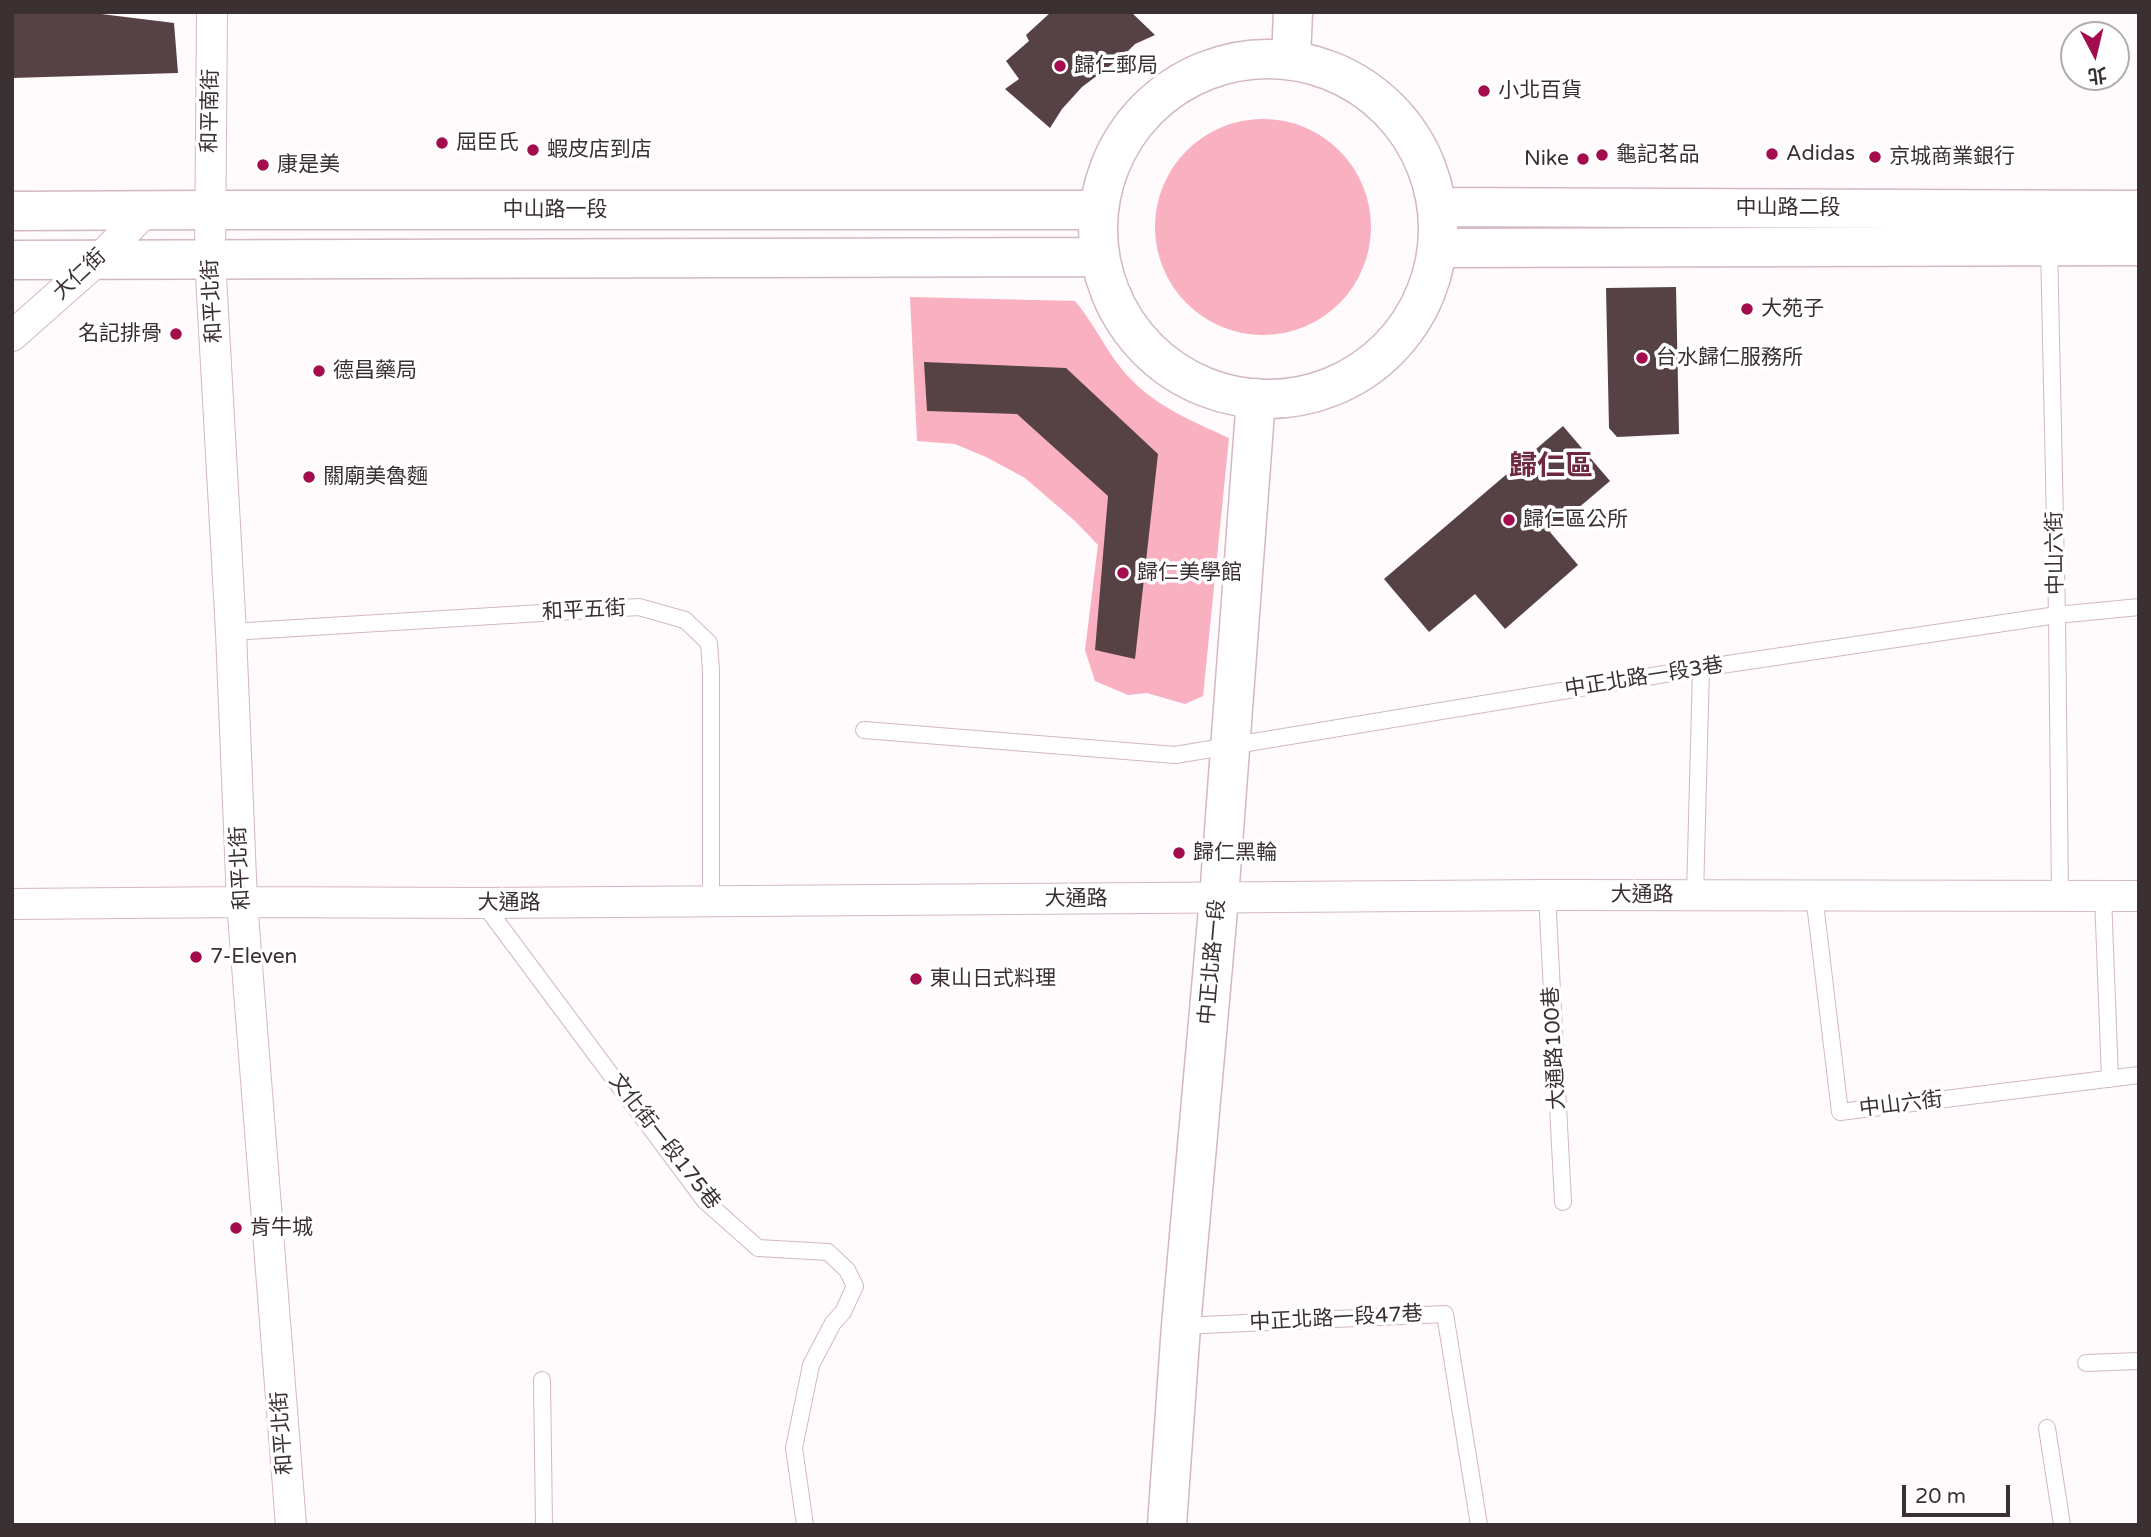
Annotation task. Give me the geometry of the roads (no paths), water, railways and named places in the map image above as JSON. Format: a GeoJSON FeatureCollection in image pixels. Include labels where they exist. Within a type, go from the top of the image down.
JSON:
{"type":"FeatureCollection","features":[{"type":"Feature","properties":{"kind":"main road"},"geometry":{"type":"LineString","coordinates":[[1291,60],[1293,12]]}},
{"type":"Feature","properties":{"kind":"main road"},"geometry":{"type":"LineString","coordinates":[[1252,59],[1291,60],[1327,69],[1360,86],[1390,109],[1413,138],[1429,171],[1437,207],[1440,227],[1432,277],[1422,302],[1407,327],[1374,361],[1340,382],[1313,393],[1285,398],[1233,395],[1190,380],[1152,354],[1123,319],[1103,278],[1097,257],[1095,234],[1106,172],[1124,137],[1149,107],[1179,83],[1214,67],[1252,59]]}},
{"type":"Feature","properties":{"kind":"main road","name":"中山路二段"},"geometry":{"type":"LineString","coordinates":[[1437,207],[2049,228],[2139,246]]}},
{"type":"Feature","properties":{"kind":"main road","name":"中山路一段"},"geometry":{"type":"LineString","coordinates":[[12,211],[1098,210]]}},
{"type":"Feature","properties":{"kind":"main road","name":"中山路二段"},"geometry":{"type":"LineString","coordinates":[[1438,248],[2049,228],[2139,210]]}},
{"type":"Feature","properties":{"kind":"main road"},"geometry":{"type":"LineString","coordinates":[[12,260],[1097,257]]}},
{"type":"Feature","properties":{"kind":"main road","name":"中正北路一段"},"geometry":{"type":"LineString","coordinates":[[1167,1525],[1181,1326],[1219,898],[1256,398]]}},
{"type":"Feature","properties":{"kind":"street","name":"和平南街"},"geometry":{"type":"LineString","coordinates":[[210,210],[212,12]]}},
{"type":"Feature","properties":{"kind":"street","name":"和平北街"},"geometry":{"type":"LineString","coordinates":[[210,210],[210,258],[231,632],[242,902],[290,1525]]}},
{"type":"Feature","properties":{"kind":"street","name":"大仁街"},"geometry":{"type":"LineString","coordinates":[[12,336],[99,259],[146,211]]}},
{"type":"Feature","properties":{"kind":"street","name":"大通路"},"geometry":{"type":"LineString","coordinates":[[12,904],[1547,895],[2139,896]]}},
{"type":"Feature","properties":{"kind":"lane","name":"中山六街"},"geometry":{"type":"LineString","coordinates":[[2049,228],[2060,897]]}},
{"type":"Feature","properties":{"kind":"lane","name":"和平五街"},"geometry":{"type":"LineString","coordinates":[[231,632],[639,607],[685,620],[709,643],[711,902]]}},
{"type":"Feature","properties":{"kind":"lane","name":"中正北路一段3巷"},"geometry":{"type":"LineString","coordinates":[[864,730],[1175,755],[1701,668],[2057,615],[2139,607]]}},
{"type":"Feature","properties":{"kind":"lane"},"geometry":{"type":"LineString","coordinates":[[1695,895],[1701,668]]}},
{"type":"Feature","properties":{"kind":"lane","name":"大通路100巷"},"geometry":{"type":"LineString","coordinates":[[1547,895],[1563,1202]]}},
{"type":"Feature","properties":{"kind":"lane","name":"中山六街"},"geometry":{"type":"LineString","coordinates":[[1814,895],[1840,1112],[2139,1075]]}},
{"type":"Feature","properties":{"kind":"lane"},"geometry":{"type":"LineString","coordinates":[[2103,896],[2109,1079]]}},
{"type":"Feature","properties":{"kind":"lane","name":"文化街一段175巷"},"geometry":{"type":"LineString","coordinates":[[483,903],[705,1201],[758,1248],[828,1252],[847,1270],[855,1286],[843,1312],[811,1365],[794,1448],[805,1525]]}},
{"type":"Feature","properties":{"kind":"lane","name":"中正北路一段47巷"},"geometry":{"type":"LineString","coordinates":[[1181,1326],[1445,1314],[1479,1525]]}},
{"type":"Feature","properties":{"kind":"lane"},"geometry":{"type":"LineString","coordinates":[[2086,1363],[2139,1361]]}},
{"type":"Feature","properties":{"kind":"lane"},"geometry":{"type":"LineString","coordinates":[[542,1380],[544,1525]]}},
{"type":"Feature","properties":{"kind":"lane"},"geometry":{"type":"LineString","coordinates":[[2046,1428],[2062,1525]]}},
{"type":"Feature","properties":{"kind":"place","name":"歸仁郵局"},"geometry":{"type":"Point","coordinates":[1060,66]}},
{"type":"Feature","properties":{"kind":"place","name":"小北百貨"},"geometry":{"type":"Point","coordinates":[1484,91]}},
{"type":"Feature","properties":{"kind":"place","name":"屈臣氏"},"geometry":{"type":"Point","coordinates":[442,143]}},
{"type":"Feature","properties":{"kind":"place","name":"蝦皮店到店"},"geometry":{"type":"Point","coordinates":[533,150]}},
{"type":"Feature","properties":{"kind":"place","name":"Adidas"},"geometry":{"type":"Point","coordinates":[1772,154]}},
{"type":"Feature","properties":{"kind":"place","name":"龜記茗品"},"geometry":{"type":"Point","coordinates":[1602,155]}},
{"type":"Feature","properties":{"kind":"place","name":"京城商業銀行"},"geometry":{"type":"Point","coordinates":[1875,157]}},
{"type":"Feature","properties":{"kind":"place","name":"Nike"},"geometry":{"type":"Point","coordinates":[1583,159]}},
{"type":"Feature","properties":{"kind":"place","name":"康是美"},"geometry":{"type":"Point","coordinates":[263,165]}},
{"type":"Feature","properties":{"kind":"place","name":"大苑子"},"geometry":{"type":"Point","coordinates":[1747,309]}},
{"type":"Feature","properties":{"kind":"place","name":"名記排骨"},"geometry":{"type":"Point","coordinates":[176,334]}},
{"type":"Feature","properties":{"kind":"place","name":"台水歸仁服務所"},"geometry":{"type":"Point","coordinates":[1642,358]}},
{"type":"Feature","properties":{"kind":"place","name":"德昌藥局"},"geometry":{"type":"Point","coordinates":[319,371]}},
{"type":"Feature","properties":{"kind":"place","name":"關廟美魯麵"},"geometry":{"type":"Point","coordinates":[309,477]}},
{"type":"Feature","properties":{"kind":"place","name":"歸仁區公所"},"geometry":{"type":"Point","coordinates":[1509,520]}},
{"type":"Feature","properties":{"kind":"place","name":"歸仁美學館"},"geometry":{"type":"Point","coordinates":[1123,573]}},
{"type":"Feature","properties":{"kind":"place","name":"歸仁黑輪"},"geometry":{"type":"Point","coordinates":[1179,853]}},
{"type":"Feature","properties":{"kind":"place","name":"7-Eleven"},"geometry":{"type":"Point","coordinates":[196,957]}},
{"type":"Feature","properties":{"kind":"place","name":"東山日式料理"},"geometry":{"type":"Point","coordinates":[916,979]}},
{"type":"Feature","properties":{"kind":"place","name":"肯牛城"},"geometry":{"type":"Point","coordinates":[236,1228]}},
{"type":"Feature","properties":{"kind":"district","name":"歸仁區"},"geometry":{"type":"Point","coordinates":[1551,468]}}]}
